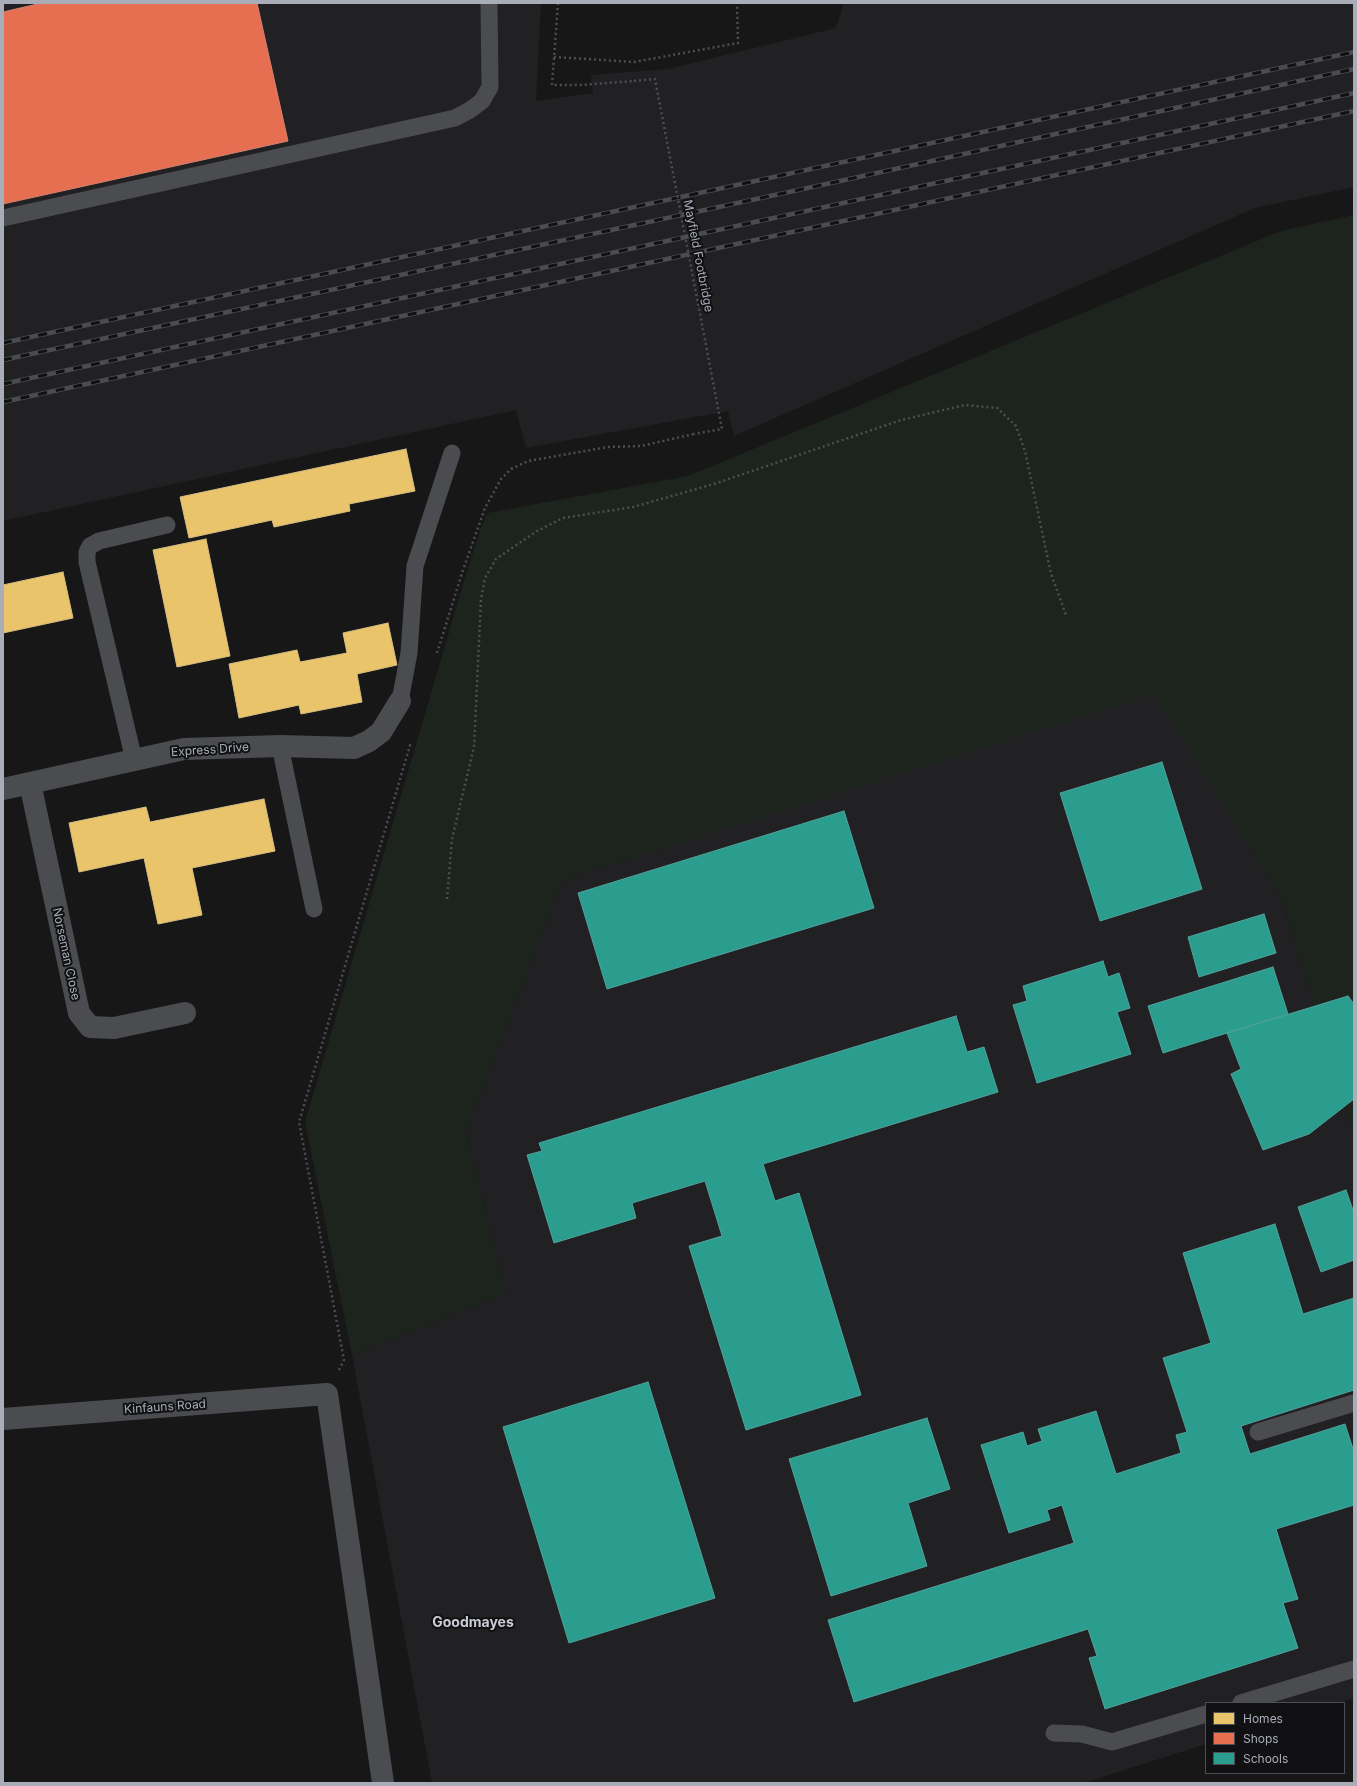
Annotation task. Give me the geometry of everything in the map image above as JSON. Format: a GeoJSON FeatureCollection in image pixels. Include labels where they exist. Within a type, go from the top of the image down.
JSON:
{"type":"FeatureCollection","features":[{"type":"Feature","properties":{"kind":"street","name":"Express Drive"},"geometry":{"type":"LineString","coordinates":[[3,788],[184,749],[280,746],[354,748],[369,741],[381,732],[400,701]]}},
{"type":"Feature","properties":{"kind":"street","name":"Norseman Close"},"geometry":{"type":"LineString","coordinates":[[30,783],[79,1013],[90,1027],[114,1028],[185,1013]]}},
{"type":"Feature","properties":{"kind":"street","name":"Kinfauns Road"},"geometry":{"type":"LineString","coordinates":[[3,1419],[327,1394]]}},
{"type":"Feature","properties":{"kind":"street"},"geometry":{"type":"LineString","coordinates":[[327,1394],[383,1783]]}},
{"type":"Feature","properties":{"kind":"lane"},"geometry":{"type":"LineString","coordinates":[[3,218],[455,118],[470,110],[482,100],[490,87],[489,3]]}},
{"type":"Feature","properties":{"kind":"lane"},"geometry":{"type":"LineString","coordinates":[[400,701],[409,652],[415,566],[452,453]]}},
{"type":"Feature","properties":{"kind":"lane"},"geometry":{"type":"LineString","coordinates":[[134,760],[87,562],[87,552],[90,546],[99,541],[167,525]]}},
{"type":"Feature","properties":{"kind":"lane"},"geometry":{"type":"LineString","coordinates":[[280,746],[314,909]]}},
{"type":"Feature","properties":{"kind":"lane"},"geometry":{"type":"LineString","coordinates":[[1258,1432],[1354,1403]]}},
{"type":"Feature","properties":{"kind":"lane"},"geometry":{"type":"LineString","coordinates":[[1244,1702],[1354,1668]]}},
{"type":"Feature","properties":{"kind":"lane"},"geometry":{"type":"LineString","coordinates":[[1054,1733],[1082,1734],[1112,1742],[1205,1714]]}},
{"type":"Feature","properties":{"kind":"path"},"geometry":{"type":"LineString","coordinates":[[558,3],[554,57],[634,62],[738,43],[737,3]]}},
{"type":"Feature","properties":{"kind":"path","name":"Mayfield Footbridge"},"geometry":{"type":"LineString","coordinates":[[435,661],[462,573],[485,508],[501,479],[511,469],[528,461],[608,447],[641,446],[722,429],[655,79],[580,85],[552,85],[554,57]]}},
{"type":"Feature","properties":{"kind":"path"},"geometry":{"type":"LineString","coordinates":[[447,899],[452,839],[474,747],[481,599],[485,578],[496,559],[537,531],[564,518],[633,507],[714,484],[908,418],[965,405],[997,408],[1016,426],[1025,451],[1051,574],[1066,615]]}},
{"type":"Feature","properties":{"kind":"path"},"geometry":{"type":"LineString","coordinates":[[327,1394],[344,1360],[299,1122],[412,735]]}},
{"type":"Feature","properties":{"kind":"shaded area"},"geometry":{"type":"Polygon","coordinates":[[[3,3],[541,3],[536,101],[593,93],[591,75],[668,69],[836,28],[844,3],[1354,3],[1354,187],[1255,208],[734,436],[728,411],[526,448],[516,410],[3,521],[3,3]]]}},
{"type":"Feature","properties":{"kind":"shaded area"},"geometry":{"type":"Polygon","coordinates":[[[1354,215],[1354,1135],[1281,898],[1154,694],[563,880],[466,1131],[506,1294],[352,1355],[305,1122],[467,571],[482,525],[488,513],[688,476],[1281,231],[1354,215]]]}},
{"type":"Feature","properties":{"kind":"shaded area"},"geometry":{"type":"Polygon","coordinates":[[[1154,693],[1281,898],[1354,1135],[1354,1698],[1341,1702],[1205,1702],[1205,1744],[1084,1783],[432,1783],[352,1355],[506,1294],[466,1131],[563,880],[1154,693]]]}},
{"type":"Feature","properties":{"kind":"building: Homes"},"geometry":{"type":"Polygon","coordinates":[[[406,449],[415,491],[349,504],[350,511],[274,527],[272,520],[189,538],[180,497],[406,449]]]}},
{"type":"Feature","properties":{"kind":"building: Homes"},"geometry":{"type":"Polygon","coordinates":[[[206,539],[230,656],[177,667],[153,550],[206,539]]]}},
{"type":"Feature","properties":{"kind":"building: Homes"},"geometry":{"type":"Polygon","coordinates":[[[63,572],[73,618],[3,633],[3,585],[63,572]]]}},
{"type":"Feature","properties":{"kind":"building: Homes"},"geometry":{"type":"Polygon","coordinates":[[[388,623],[397,665],[357,674],[362,702],[301,714],[299,705],[239,718],[229,664],[297,650],[300,662],[347,653],[343,633],[388,623]]]}},
{"type":"Feature","properties":{"kind":"building: Homes"},"geometry":{"type":"Polygon","coordinates":[[[264,799],[275,851],[192,868],[202,915],[158,924],[144,858],[79,872],[69,823],[146,807],[150,822],[264,799]]]}},
{"type":"Feature","properties":{"kind":"building: Shops"},"geometry":{"type":"Polygon","coordinates":[[[42,3],[257,3],[288,141],[3,204],[3,12],[42,3]]]}},
{"type":"Feature","properties":{"kind":"building: Schools"},"geometry":{"type":"Polygon","coordinates":[[[1162,762],[1202,889],[1100,921],[1060,793],[1162,762]]]}},
{"type":"Feature","properties":{"kind":"building: Schools"},"geometry":{"type":"Polygon","coordinates":[[[844,811],[874,908],[607,989],[578,893],[844,811]]]}},
{"type":"Feature","properties":{"kind":"building: Schools"},"geometry":{"type":"Polygon","coordinates":[[[1264,914],[1276,953],[1199,977],[1188,937],[1264,914]]]}},
{"type":"Feature","properties":{"kind":"building: Schools"},"geometry":{"type":"Polygon","coordinates":[[[1103,961],[1108,977],[1119,973],[1130,1008],[1117,1012],[1131,1054],[1037,1083],[1013,1005],[1027,1001],[1023,986],[1103,961]]]}},
{"type":"Feature","properties":{"kind":"building: Schools"},"geometry":{"type":"Polygon","coordinates":[[[1273,967],[1288,1014],[1163,1053],[1148,1006],[1273,967]]]}},
{"type":"Feature","properties":{"kind":"building: Schools"},"geometry":{"type":"Polygon","coordinates":[[[1348,996],[1354,1004],[1354,1099],[1309,1134],[1263,1150],[1231,1074],[1241,1069],[1227,1033],[1348,996]]]}},
{"type":"Feature","properties":{"kind":"building: Schools"},"geometry":{"type":"Polygon","coordinates":[[[956,1016],[967,1052],[984,1047],[998,1092],[763,1164],[775,1201],[799,1193],[861,1395],[746,1430],[689,1246],[722,1236],[705,1181],[632,1203],[636,1218],[554,1243],[527,1155],[542,1151],[539,1143],[956,1016]]]}},
{"type":"Feature","properties":{"kind":"building: Schools"},"geometry":{"type":"Polygon","coordinates":[[[1346,1190],[1354,1213],[1354,1260],[1321,1272],[1298,1207],[1346,1190]]]}},
{"type":"Feature","properties":{"kind":"building: Schools"},"geometry":{"type":"Polygon","coordinates":[[[1275,1224],[1303,1314],[1354,1298],[1354,1390],[1241,1426],[1250,1454],[1345,1424],[1354,1452],[1354,1505],[1276,1529],[1298,1599],[1283,1603],[1298,1648],[1105,1709],[1089,1658],[1097,1656],[1088,1629],[854,1702],[828,1620],[1074,1543],[1062,1505],[1047,1510],[1050,1520],[1009,1533],[981,1445],[1023,1432],[1027,1446],[1042,1441],[1038,1429],[1096,1411],[1116,1474],[1181,1453],[1176,1435],[1187,1432],[1163,1358],[1211,1343],[1183,1253],[1275,1224]]]}},
{"type":"Feature","properties":{"kind":"building: Schools"},"geometry":{"type":"Polygon","coordinates":[[[648,1382],[715,1598],[569,1643],[503,1427],[648,1382]]]}},
{"type":"Feature","properties":{"kind":"building: Schools"},"geometry":{"type":"Polygon","coordinates":[[[927,1418],[950,1489],[908,1503],[927,1566],[831,1596],[789,1459],[927,1418]]]}},
{"type":"Feature","properties":{"kind":"railway"},"geometry":{"type":"LineString","coordinates":[[3,343],[1354,52]]}},
{"type":"Feature","properties":{"kind":"railway"},"geometry":{"type":"LineString","coordinates":[[3,360],[831,183],[1354,69]]}},
{"type":"Feature","properties":{"kind":"railway"},"geometry":{"type":"LineString","coordinates":[[3,384],[1354,93]]}},
{"type":"Feature","properties":{"kind":"railway"},"geometry":{"type":"LineString","coordinates":[[3,402],[1354,111]]}},
{"type":"Feature","properties":{"kind":"district","name":"Goodmayes"},"geometry":{"type":"Point","coordinates":[473,1623]}}]}
